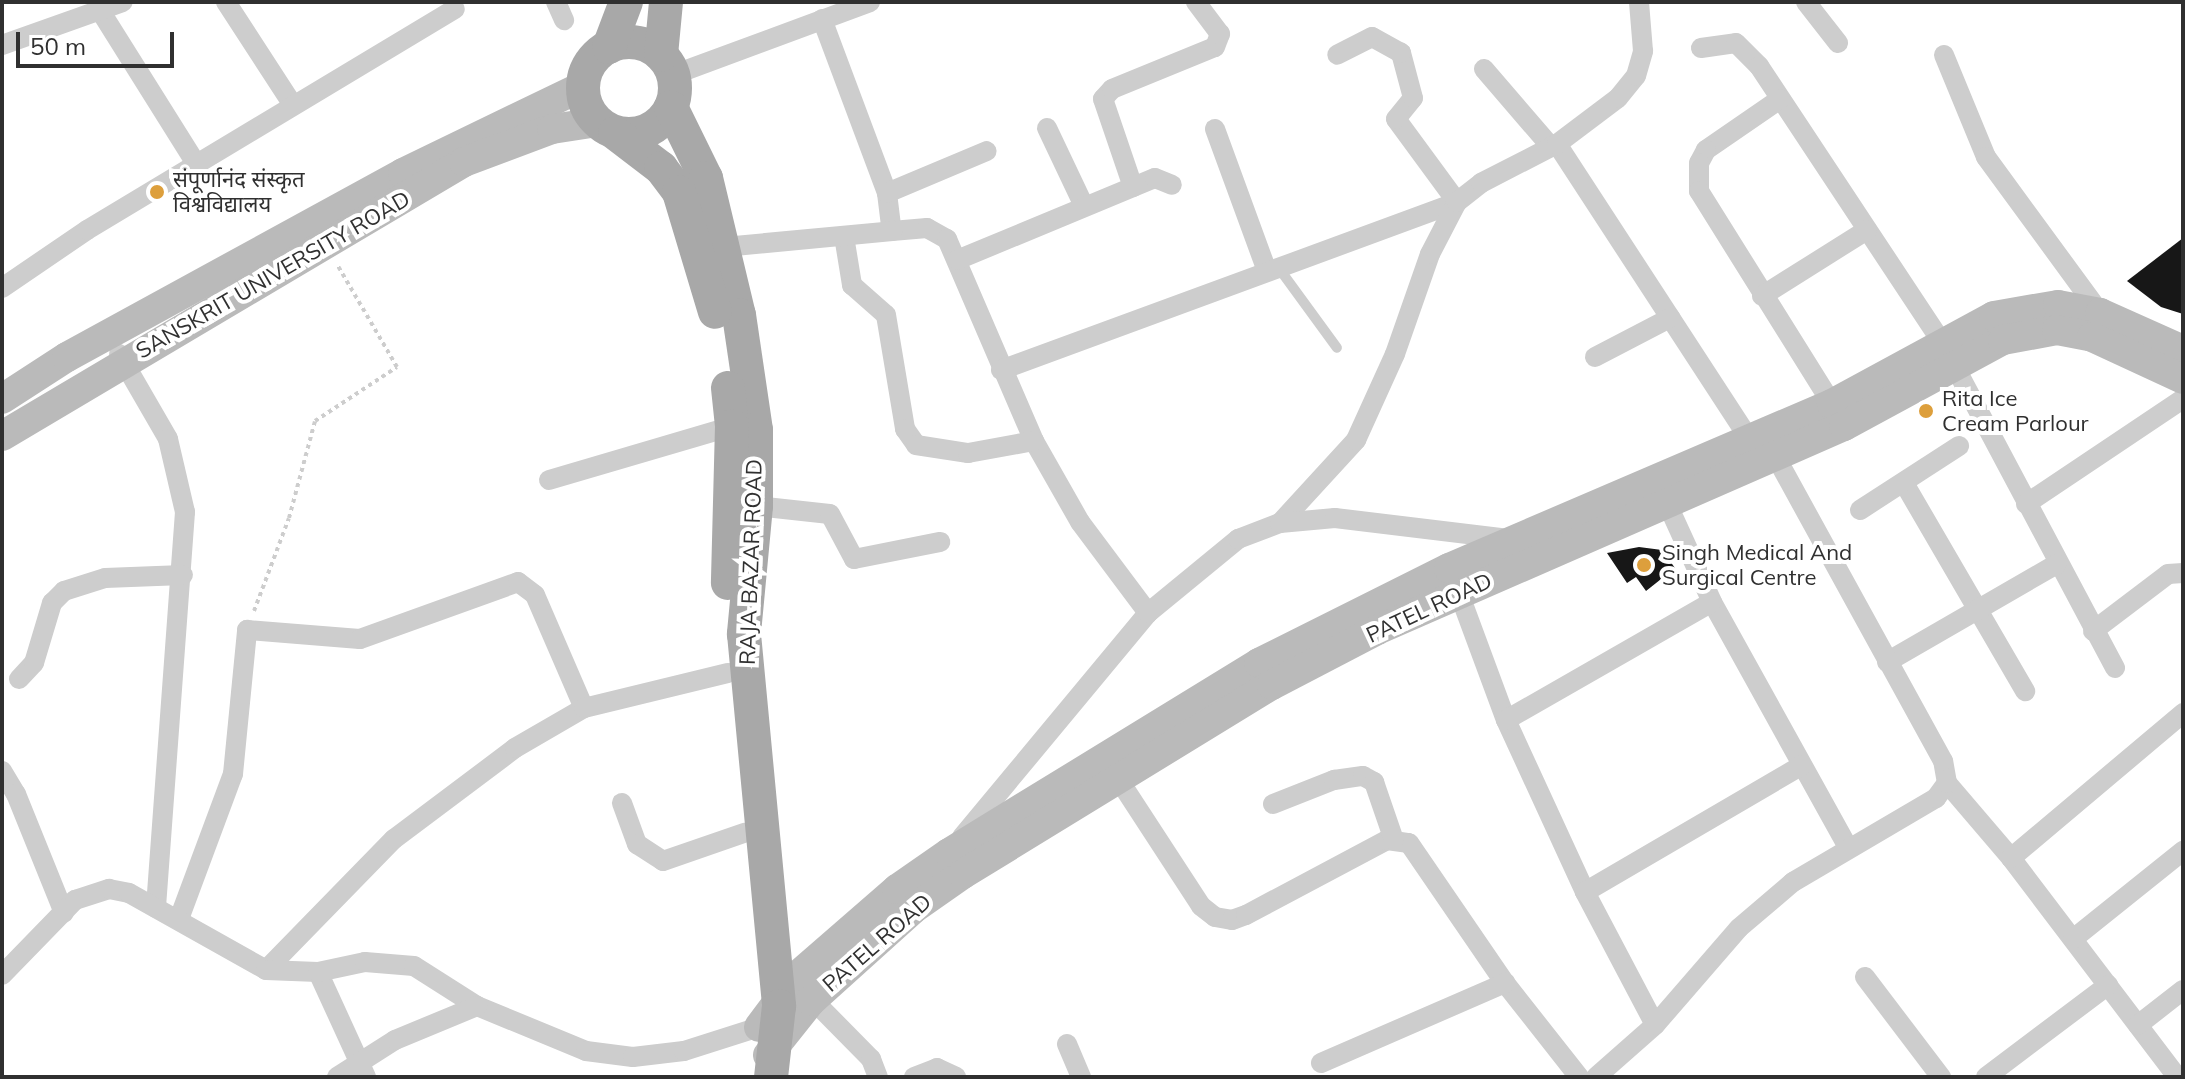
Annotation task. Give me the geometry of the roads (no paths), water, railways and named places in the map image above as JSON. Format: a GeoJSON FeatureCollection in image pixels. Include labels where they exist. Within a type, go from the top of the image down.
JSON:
{"type":"FeatureCollection","features":[{"type":"Feature","properties":{"kind":"main road"},"geometry":{"type":"LineString","coordinates":[[626,2],[609,47],[590,64],[583,86],[606,127],[648,131],[668,79],[666,2]]}},
{"type":"Feature","properties":{"kind":"main road"},"geometry":{"type":"LineString","coordinates":[[609,47],[636,43],[668,79]]}},
{"type":"Feature","properties":{"kind":"main road","name":"RAJA BAZAR ROAD"},"geometry":{"type":"LineString","coordinates":[[668,79],[706,178],[724,247],[756,430],[756,506],[746,674],[775,1035]]}},
{"type":"Feature","properties":{"kind":"main road","name":"RAJA BAZAR ROAD"},"geometry":{"type":"LineString","coordinates":[[606,127],[661,168],[689,216],[723,343],[732,426],[728,673],[759,958],[775,1035]]}},
{"type":"Feature","properties":{"kind":"street"},"geometry":{"type":"LineString","coordinates":[[2,45],[123,2]]}},
{"type":"Feature","properties":{"kind":"street"},"geometry":{"type":"LineString","coordinates":[[226,2],[293,105]]}},
{"type":"Feature","properties":{"kind":"street"},"geometry":{"type":"LineString","coordinates":[[668,79],[870,2]]}},
{"type":"Feature","properties":{"kind":"street"},"geometry":{"type":"LineString","coordinates":[[1133,187],[1103,99],[1112,89],[1215,47],[1220,34],[1196,2]]}},
{"type":"Feature","properties":{"kind":"street"},"geometry":{"type":"LineString","coordinates":[[1001,370],[1457,202],[1481,183],[1554,145],[1618,98],[1636,76],[1643,51],[1639,2]]}},
{"type":"Feature","properties":{"kind":"street"},"geometry":{"type":"LineString","coordinates":[[1806,2],[1838,43]]}},
{"type":"Feature","properties":{"kind":"street"},"geometry":{"type":"LineString","coordinates":[[2,288],[293,105],[455,9]]}},
{"type":"Feature","properties":{"kind":"street"},"geometry":{"type":"LineString","coordinates":[[101,12],[197,165]]}},
{"type":"Feature","properties":{"kind":"street"},"geometry":{"type":"LineString","coordinates":[[822,19],[887,193],[892,231]]}},
{"type":"Feature","properties":{"kind":"street"},"geometry":{"type":"LineString","coordinates":[[1337,55],[1372,37],[1401,53],[1413,98],[1396,119],[1457,202]]}},
{"type":"Feature","properties":{"kind":"street"},"geometry":{"type":"LineString","coordinates":[[1701,48],[1736,43],[1780,99],[1948,354],[2115,668]]}},
{"type":"Feature","properties":{"kind":"street"},"geometry":{"type":"LineString","coordinates":[[1944,55],[1986,157],[2100,313]]}},
{"type":"Feature","properties":{"kind":"street"},"geometry":{"type":"LineString","coordinates":[[1484,69],[1554,145],[1670,318],[1762,443],[1943,761],[1947,783],[2011,858],[2177,1077]]}},
{"type":"Feature","properties":{"kind":"street"},"geometry":{"type":"LineString","coordinates":[[546,122],[583,86]]}},
{"type":"Feature","properties":{"kind":"street"},"geometry":{"type":"LineString","coordinates":[[1780,99],[1721,136],[1706,150],[1697,176],[1721,231],[1832,404]]}},
{"type":"Feature","properties":{"kind":"street"},"geometry":{"type":"LineString","coordinates":[[546,122],[606,127]]}},
{"type":"Feature","properties":{"kind":"street","name":"SANSKRIT UNIVERSITY ROAD"},"geometry":{"type":"LineString","coordinates":[[2,399],[117,349],[326,246],[464,162],[546,122]]}},
{"type":"Feature","properties":{"kind":"street","name":"SANSKRIT UNIVERSITY ROAD"},"geometry":{"type":"LineString","coordinates":[[2,436],[117,349],[403,173],[546,122]]}},
{"type":"Feature","properties":{"kind":"street"},"geometry":{"type":"LineString","coordinates":[[1047,128],[1084,206]]}},
{"type":"Feature","properties":{"kind":"street"},"geometry":{"type":"LineString","coordinates":[[1215,129],[1273,269]]}},
{"type":"Feature","properties":{"kind":"street"},"geometry":{"type":"LineString","coordinates":[[887,193],[987,151]]}},
{"type":"Feature","properties":{"kind":"street"},"geometry":{"type":"LineString","coordinates":[[957,260],[1155,178],[1172,185]]}},
{"type":"Feature","properties":{"kind":"street"},"geometry":{"type":"LineString","coordinates":[[1280,523],[1356,440],[1395,354],[1430,254],[1457,202]]}},
{"type":"Feature","properties":{"kind":"street"},"geometry":{"type":"LineString","coordinates":[[1762,296],[1867,230]]}},
{"type":"Feature","properties":{"kind":"street"},"geometry":{"type":"LineString","coordinates":[[724,247],[892,231],[937,232],[957,260],[1001,370],[1034,441],[1080,522],[1148,613]]}},
{"type":"Feature","properties":{"kind":"street"},"geometry":{"type":"LineString","coordinates":[[844,236],[852,285],[886,315],[905,429],[916,445],[968,453],[1034,441]]}},
{"type":"Feature","properties":{"kind":"street","name":"PATEL ROAD"},"geometry":{"type":"LineString","coordinates":[[775,1035],[913,909],[1117,777],[1454,581],[1515,540],[1762,443],[1948,354],[1994,316],[2024,308],[2058,305],[2100,313],[2183,350]]}},
{"type":"Feature","properties":{"kind":"street"},"geometry":{"type":"LineString","coordinates":[[1595,357],[1670,318]]}},
{"type":"Feature","properties":{"kind":"street","name":"PATEL ROAD"},"geometry":{"type":"LineString","coordinates":[[775,1035],[897,889],[949,853],[1259,663],[1454,581],[1666,501],[1832,404],[1948,354],[2057,330],[2092,337],[2183,379]]}},
{"type":"Feature","properties":{"kind":"street"},"geometry":{"type":"LineString","coordinates":[[117,349],[168,439],[185,512],[183,575],[156,908]]}},
{"type":"Feature","properties":{"kind":"street"},"geometry":{"type":"LineString","coordinates":[[2026,504],[2183,399]]}},
{"type":"Feature","properties":{"kind":"street"},"geometry":{"type":"LineString","coordinates":[[549,480],[732,426]]}},
{"type":"Feature","properties":{"kind":"street"},"geometry":{"type":"LineString","coordinates":[[1860,510],[1959,446]]}},
{"type":"Feature","properties":{"kind":"street"},"geometry":{"type":"LineString","coordinates":[[1904,483],[2025,691]]}},
{"type":"Feature","properties":{"kind":"street"},"geometry":{"type":"LineString","coordinates":[[1666,501],[1712,602],[1847,846]]}},
{"type":"Feature","properties":{"kind":"street"},"geometry":{"type":"LineString","coordinates":[[756,506],[830,514],[854,559],[940,542]]}},
{"type":"Feature","properties":{"kind":"street"},"geometry":{"type":"LineString","coordinates":[[949,853],[1148,613],[1238,539],[1280,523],[1335,518],[1515,540]]}},
{"type":"Feature","properties":{"kind":"street"},"geometry":{"type":"LineString","coordinates":[[1887,662],[2057,564]]}},
{"type":"Feature","properties":{"kind":"street"},"geometry":{"type":"LineString","coordinates":[[2093,631],[2168,574],[2183,573]]}},
{"type":"Feature","properties":{"kind":"street"},"geometry":{"type":"LineString","coordinates":[[19,679],[34,663],[52,603],[64,591],[105,578],[183,575]]}},
{"type":"Feature","properties":{"kind":"street"},"geometry":{"type":"LineString","coordinates":[[1454,581],[1506,720],[1585,892],[1655,1025]]}},
{"type":"Feature","properties":{"kind":"street"},"geometry":{"type":"LineString","coordinates":[[179,919],[233,774],[247,630],[360,639],[518,582],[535,595],[584,708]]}},
{"type":"Feature","properties":{"kind":"street"},"geometry":{"type":"LineString","coordinates":[[1506,720],[1712,602]]}},
{"type":"Feature","properties":{"kind":"street"},"geometry":{"type":"LineString","coordinates":[[266,970],[394,839],[515,748],[584,708],[728,673]]}},
{"type":"Feature","properties":{"kind":"street"},"geometry":{"type":"LineString","coordinates":[[2011,858],[2183,713]]}},
{"type":"Feature","properties":{"kind":"street"},"geometry":{"type":"LineString","coordinates":[[1585,892],[1802,765]]}},
{"type":"Feature","properties":{"kind":"street"},"geometry":{"type":"LineString","coordinates":[[2,771],[16,794],[64,913]]}},
{"type":"Feature","properties":{"kind":"street"},"geometry":{"type":"LineString","coordinates":[[1273,804],[1334,780],[1363,776],[1374,782],[1394,840],[1420,852],[1505,983],[1579,1077]]}},
{"type":"Feature","properties":{"kind":"street"},"geometry":{"type":"LineString","coordinates":[[1117,777],[1201,906],[1215,917],[1232,920],[1246,915],[1337,863],[1394,840]]}},
{"type":"Feature","properties":{"kind":"street"},"geometry":{"type":"LineString","coordinates":[[1596,1077],[1655,1025],[1739,928],[1793,882],[1847,846],[1936,798],[1947,783]]}},
{"type":"Feature","properties":{"kind":"street"},"geometry":{"type":"LineString","coordinates":[[622,803],[637,844],[663,861],[744,833]]}},
{"type":"Feature","properties":{"kind":"street"},"geometry":{"type":"LineString","coordinates":[[2073,939],[2183,851]]}},
{"type":"Feature","properties":{"kind":"street"},"geometry":{"type":"LineString","coordinates":[[2,975],[12,954],[64,913],[75,900],[109,889],[179,919],[266,970],[318,972],[365,962],[414,966],[477,1006],[586,1051],[633,1057],[775,1035],[871,1059],[878,1077]]}},
{"type":"Feature","properties":{"kind":"street"},"geometry":{"type":"LineString","coordinates":[[318,972],[361,1070]]}},
{"type":"Feature","properties":{"kind":"street"},"geometry":{"type":"LineString","coordinates":[[1865,977],[1941,1077]]}},
{"type":"Feature","properties":{"kind":"street"},"geometry":{"type":"LineString","coordinates":[[1321,1063],[1505,983]]}},
{"type":"Feature","properties":{"kind":"street"},"geometry":{"type":"LineString","coordinates":[[1986,1077],[2108,985]]}},
{"type":"Feature","properties":{"kind":"street"},"geometry":{"type":"LineString","coordinates":[[2138,1025],[2183,990]]}},
{"type":"Feature","properties":{"kind":"street"},"geometry":{"type":"LineString","coordinates":[[337,1077],[361,1070],[395,1040],[477,1006]]}},
{"type":"Feature","properties":{"kind":"street"},"geometry":{"type":"LineString","coordinates":[[1067,1044],[1081,1077]]}},
{"type":"Feature","properties":{"kind":"street"},"geometry":{"type":"LineString","coordinates":[[914,1077],[937,1068],[956,1077]]}},
{"type":"Feature","properties":{"kind":"lane"},"geometry":{"type":"LineString","coordinates":[[1273,269],[1337,348]]}},
{"type":"Feature","properties":{"kind":"place","name":"संपूर्णानंद संस्कृत विश्वविद्यालय"},"geometry":{"type":"Point","coordinates":[157,192]}},
{"type":"Feature","properties":{"kind":"place","name":"Rita Ice Cream Parlour"},"geometry":{"type":"Point","coordinates":[1926,411]}},
{"type":"Feature","properties":{"kind":"place","name":"Singh Medical And Surgical Centre"},"geometry":{"type":"Point","coordinates":[1644,565]}}]}
